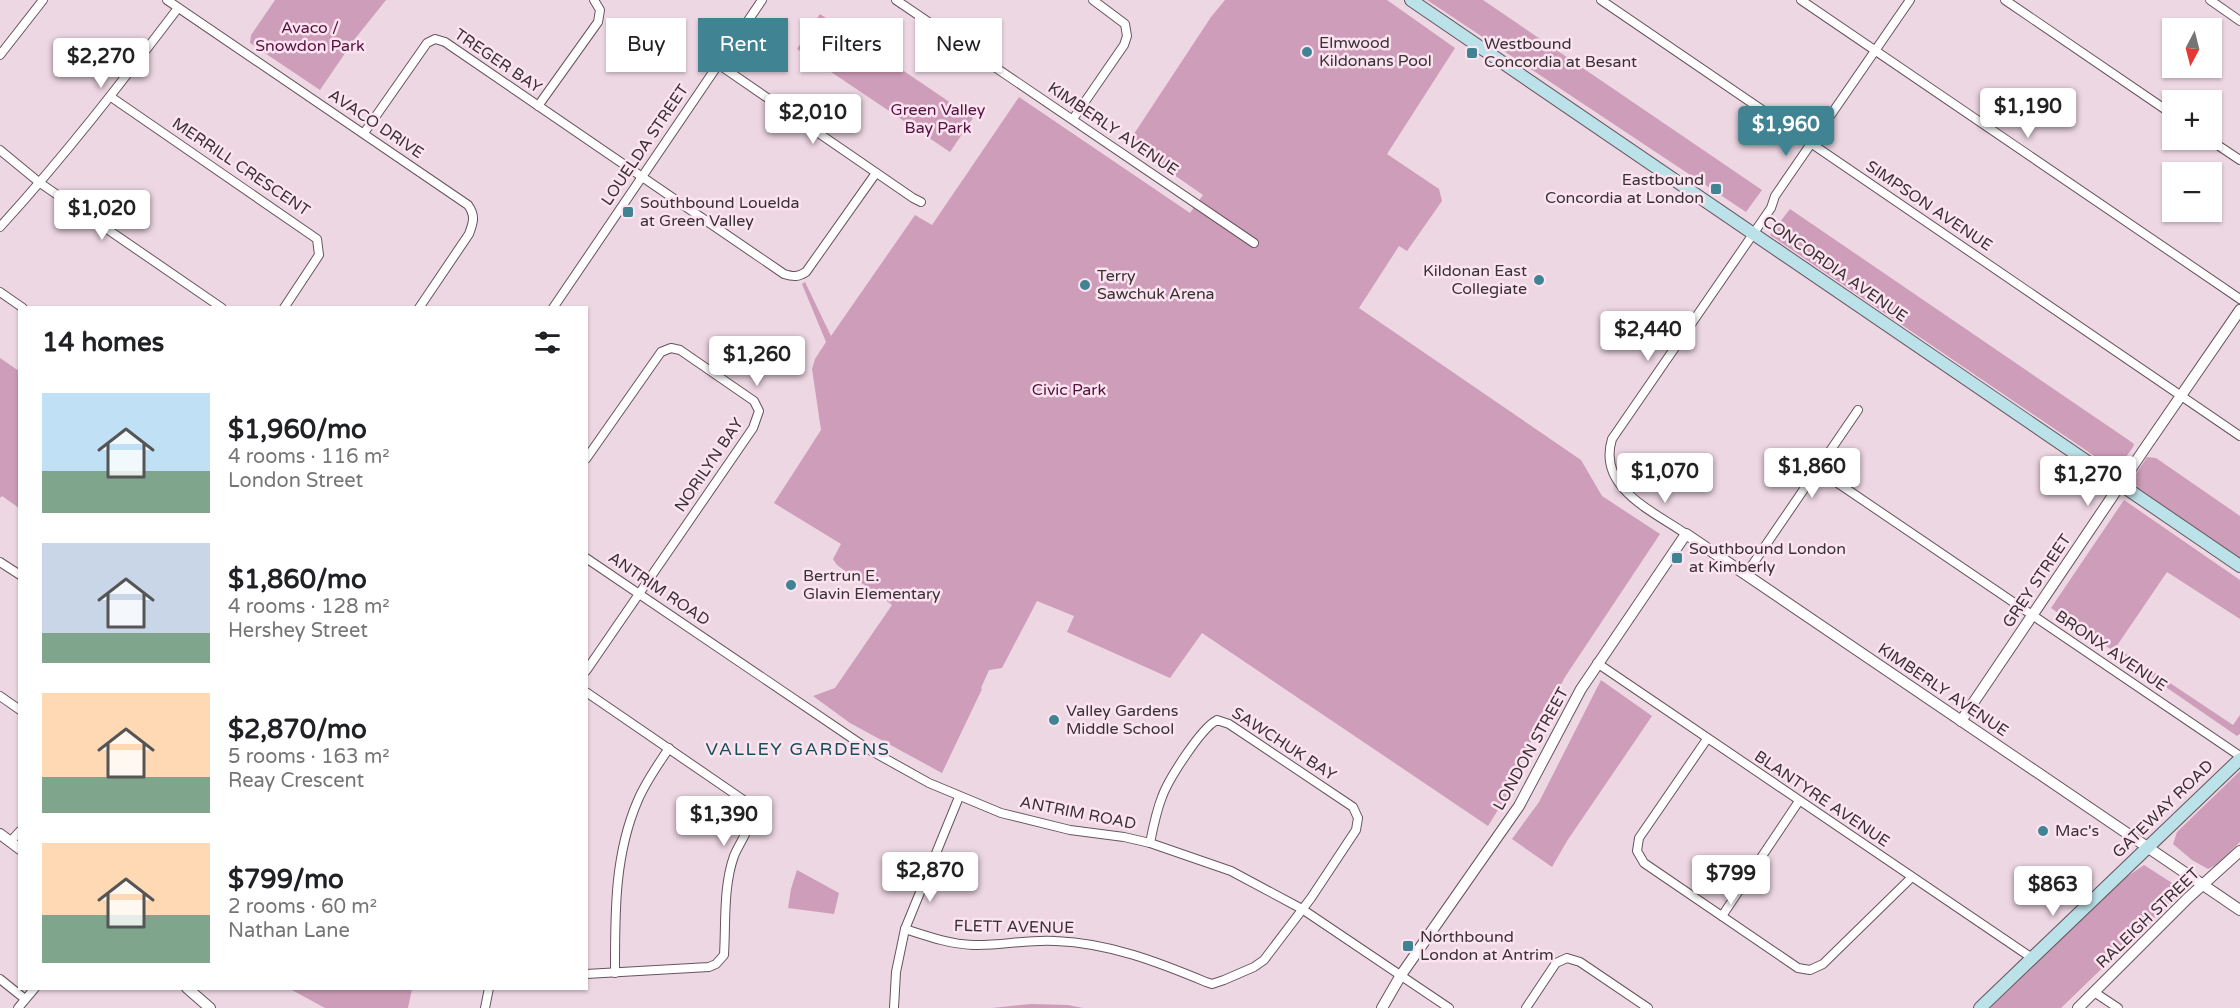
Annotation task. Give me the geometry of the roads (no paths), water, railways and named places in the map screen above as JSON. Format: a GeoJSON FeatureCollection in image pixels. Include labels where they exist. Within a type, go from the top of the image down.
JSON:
{"type":"FeatureCollection","features":[{"type":"Feature","properties":{"kind":"main road","name":"CONCORDIA AVENUE"},"geometry":{"type":"LineString","coordinates":[[1411,0],[2240,566]]}},
{"type":"Feature","properties":{"kind":"main road","name":"GATEWAY ROAD"},"geometry":{"type":"LineString","coordinates":[[1980,1008],[2240,758]]}},
{"type":"Feature","properties":{"kind":"street"},"geometry":{"type":"LineString","coordinates":[[0,55],[43,0]]}},
{"type":"Feature","properties":{"kind":"street","name":"AVACO DRIVE"},"geometry":{"type":"LineString","coordinates":[[167,0],[468,205],[473,212],[474,221],[469,234],[420,306]]}},
{"type":"Feature","properties":{"kind":"street"},"geometry":{"type":"LineString","coordinates":[[538,106],[598,22],[600,10],[594,0]]}},
{"type":"Feature","properties":{"kind":"street","name":"LOUELDA STREET"},"geometry":{"type":"LineString","coordinates":[[750,18],[762,0]]}},
{"type":"Feature","properties":{"kind":"street","name":"KIMBERLY AVENUE"},"geometry":{"type":"LineString","coordinates":[[896,0],[1254,243]]}},
{"type":"Feature","properties":{"kind":"street"},"geometry":{"type":"LineString","coordinates":[[1072,119],[1124,45],[1127,36],[1125,24],[1093,0]]}},
{"type":"Feature","properties":{"kind":"street","name":"SIMPSON AVENUE"},"geometry":{"type":"LineString","coordinates":[[1601,0],[2240,436]]}},
{"type":"Feature","properties":{"kind":"street"},"geometry":{"type":"LineString","coordinates":[[1801,0],[2240,299]]}},
{"type":"Feature","properties":{"kind":"street"},"geometry":{"type":"LineString","coordinates":[[1753,233],[1771,208],[1775,196],[1910,0]]}},
{"type":"Feature","properties":{"kind":"street"},"geometry":{"type":"LineString","coordinates":[[2005,0],[2162,107]]}},
{"type":"Feature","properties":{"kind":"street"},"geometry":{"type":"LineString","coordinates":[[2210,0],[2240,21]]}},
{"type":"Feature","properties":{"kind":"street"},"geometry":{"type":"LineString","coordinates":[[0,227],[40,183],[111,97],[178,8]]}},
{"type":"Feature","properties":{"kind":"street","name":"TREGER BAY"},"geometry":{"type":"LineString","coordinates":[[364,133],[427,43],[435,39],[445,42],[784,274],[794,277],[806,272],[876,173]]}},
{"type":"Feature","properties":{"kind":"street","name":"LOUELDA STREET"},"geometry":{"type":"LineString","coordinates":[[554,306],[713,72]]}},
{"type":"Feature","properties":{"kind":"street"},"geometry":{"type":"LineString","coordinates":[[730,72],[921,202]]}},
{"type":"Feature","properties":{"kind":"street","name":"MERRILL CRESCENT"},"geometry":{"type":"LineString","coordinates":[[111,97],[317,239],[319,255],[285,306]]}},
{"type":"Feature","properties":{"kind":"street"},"geometry":{"type":"LineString","coordinates":[[2222,148],[2240,160]]}},
{"type":"Feature","properties":{"kind":"street"},"geometry":{"type":"LineString","coordinates":[[0,150],[40,183],[219,306]]}},
{"type":"Feature","properties":{"kind":"street","name":"KIMBERLY AVENUE"},"geometry":{"type":"LineString","coordinates":[[1753,233],[1612,439],[1610,453],[1615,477],[1623,490],[2240,910]]}},
{"type":"Feature","properties":{"kind":"street"},"geometry":{"type":"LineString","coordinates":[[0,292],[20,306]]}},
{"type":"Feature","properties":{"kind":"street","name":"GREY STREET"},"geometry":{"type":"LineString","coordinates":[[1961,721],[2240,310]]}},
{"type":"Feature","properties":{"kind":"street","name":"NORILYN BAY"},"geometry":{"type":"LineString","coordinates":[[588,456],[661,352],[671,348],[680,350],[754,401],[759,411],[753,428],[640,594]]}},
{"type":"Feature","properties":{"kind":"street"},"geometry":{"type":"LineString","coordinates":[[1746,574],[1858,410]]}},
{"type":"Feature","properties":{"kind":"street","name":"BRONX AVENUE"},"geometry":{"type":"LineString","coordinates":[[1817,469],[2240,758]]}},
{"type":"Feature","properties":{"kind":"street","name":"LONDON STREET"},"geometry":{"type":"LineString","coordinates":[[1382,1008],[1401,975],[1518,806],[1565,717],[1597,663],[1686,534]]}},
{"type":"Feature","properties":{"kind":"street","name":"ANTRIM ROAD"},"geometry":{"type":"LineString","coordinates":[[588,559],[898,767],[959,797],[1001,813],[1043,824],[1150,843],[1231,871],[1302,909],[1449,1008]]}},
{"type":"Feature","properties":{"kind":"street"},"geometry":{"type":"LineString","coordinates":[[0,562],[18,574]]}},
{"type":"Feature","properties":{"kind":"street"},"geometry":{"type":"LineString","coordinates":[[588,668],[640,594]]}},
{"type":"Feature","properties":{"kind":"street","name":"BLANTYRE AVENUE"},"geometry":{"type":"LineString","coordinates":[[1597,663],[2032,958]]}},
{"type":"Feature","properties":{"kind":"street"},"geometry":{"type":"LineString","coordinates":[[588,693],[745,801],[752,812],[750,823],[729,875],[724,955],[716,964],[588,974]]}},
{"type":"Feature","properties":{"kind":"street"},"geometry":{"type":"LineString","coordinates":[[0,696],[18,709]]}},
{"type":"Feature","properties":{"kind":"street","name":"SAWCHUK BAY"},"geometry":{"type":"LineString","coordinates":[[1150,843],[1158,807],[1166,786],[1205,729],[1217,720],[1223,721],[1353,807],[1356,812],[1358,818],[1356,830],[1302,909]]}},
{"type":"Feature","properties":{"kind":"street"},"geometry":{"type":"LineString","coordinates":[[1707,739],[1639,838],[1636,851],[1644,863],[1798,968],[1810,970],[1823,963],[1912,877]]}},
{"type":"Feature","properties":{"kind":"street"},"geometry":{"type":"LineString","coordinates":[[615,973],[616,890],[625,836],[639,798],[669,748]]}},
{"type":"Feature","properties":{"kind":"street"},"geometry":{"type":"LineString","coordinates":[[894,1008],[896,972],[905,929],[959,797]]}},
{"type":"Feature","properties":{"kind":"street"},"geometry":{"type":"LineString","coordinates":[[1722,916],[1799,801]]}},
{"type":"Feature","properties":{"kind":"street"},"geometry":{"type":"LineString","coordinates":[[0,834],[15,845]]}},
{"type":"Feature","properties":{"kind":"street","name":"RALEIGH STREET"},"geometry":{"type":"LineString","coordinates":[[2078,1008],[2240,851]]}},
{"type":"Feature","properties":{"kind":"street","name":"FLETT AVENUE"},"geometry":{"type":"LineString","coordinates":[[905,929],[944,941],[966,944],[1056,941],[1081,943],[1144,956],[1212,984],[1254,967],[1264,960],[1302,909]]}},
{"type":"Feature","properties":{"kind":"street"},"geometry":{"type":"LineString","coordinates":[[1526,1008],[1556,963],[1567,958],[1580,962],[1648,1008]]}},
{"type":"Feature","properties":{"kind":"street"},"geometry":{"type":"LineString","coordinates":[[0,979],[25,999]]}},
{"type":"Feature","properties":{"kind":"street"},"geometry":{"type":"LineString","coordinates":[[18,1008],[32,990]]}},
{"type":"Feature","properties":{"kind":"street"},"geometry":{"type":"LineString","coordinates":[[189,990],[210,1008]]}},
{"type":"Feature","properties":{"kind":"street"},"geometry":{"type":"LineString","coordinates":[[485,1008],[489,990]]}},
{"type":"Feature","properties":{"kind":"street"},"geometry":{"type":"LineString","coordinates":[[2094,992],[2118,1008]]}},
{"type":"Feature","properties":{"kind":"place","name":"Elmwood Kildonans Pool"},"geometry":{"type":"Point","coordinates":[1307,52]}},
{"type":"Feature","properties":{"kind":"place","name":"Westbound Concordia at Besant"},"geometry":{"type":"Point","coordinates":[1472,53]}},
{"type":"Feature","properties":{"kind":"place","name":"Eastbound Concordia at London"},"geometry":{"type":"Point","coordinates":[1716,189]}},
{"type":"Feature","properties":{"kind":"place","name":"Southbound Louelda at Green Valley"},"geometry":{"type":"Point","coordinates":[628,212]}},
{"type":"Feature","properties":{"kind":"place","name":"Kildonan East Collegiate"},"geometry":{"type":"Point","coordinates":[1539,280]}},
{"type":"Feature","properties":{"kind":"place","name":"Terry Sawchuk Arena"},"geometry":{"type":"Point","coordinates":[1085,285]}},
{"type":"Feature","properties":{"kind":"place","name":"Southbound London at Kimberly"},"geometry":{"type":"Point","coordinates":[1677,558]}},
{"type":"Feature","properties":{"kind":"place","name":"Bertrun E. Glavin Elementary"},"geometry":{"type":"Point","coordinates":[791,585]}},
{"type":"Feature","properties":{"kind":"place","name":"Valley Gardens Middle School"},"geometry":{"type":"Point","coordinates":[1054,720]}},
{"type":"Feature","properties":{"kind":"place","name":"Mac's"},"geometry":{"type":"Point","coordinates":[2043,831]}},
{"type":"Feature","properties":{"kind":"place","name":"Northbound London at Antrim"},"geometry":{"type":"Point","coordinates":[1408,946]}},
{"type":"Feature","properties":{"kind":"district","name":"VALLEY GARDENS"},"geometry":{"type":"Point","coordinates":[798,749]}},
{"type":"Feature","properties":{"kind":"park label","name":"Avaco / Snowdon Park"},"geometry":{"type":"Point","coordinates":[310,37]}},
{"type":"Feature","properties":{"kind":"park label","name":"Green Valley Bay Park"},"geometry":{"type":"Point","coordinates":[938,119]}},
{"type":"Feature","properties":{"kind":"park label","name":"Civic Park"},"geometry":{"type":"Point","coordinates":[1069,390]}}]}
